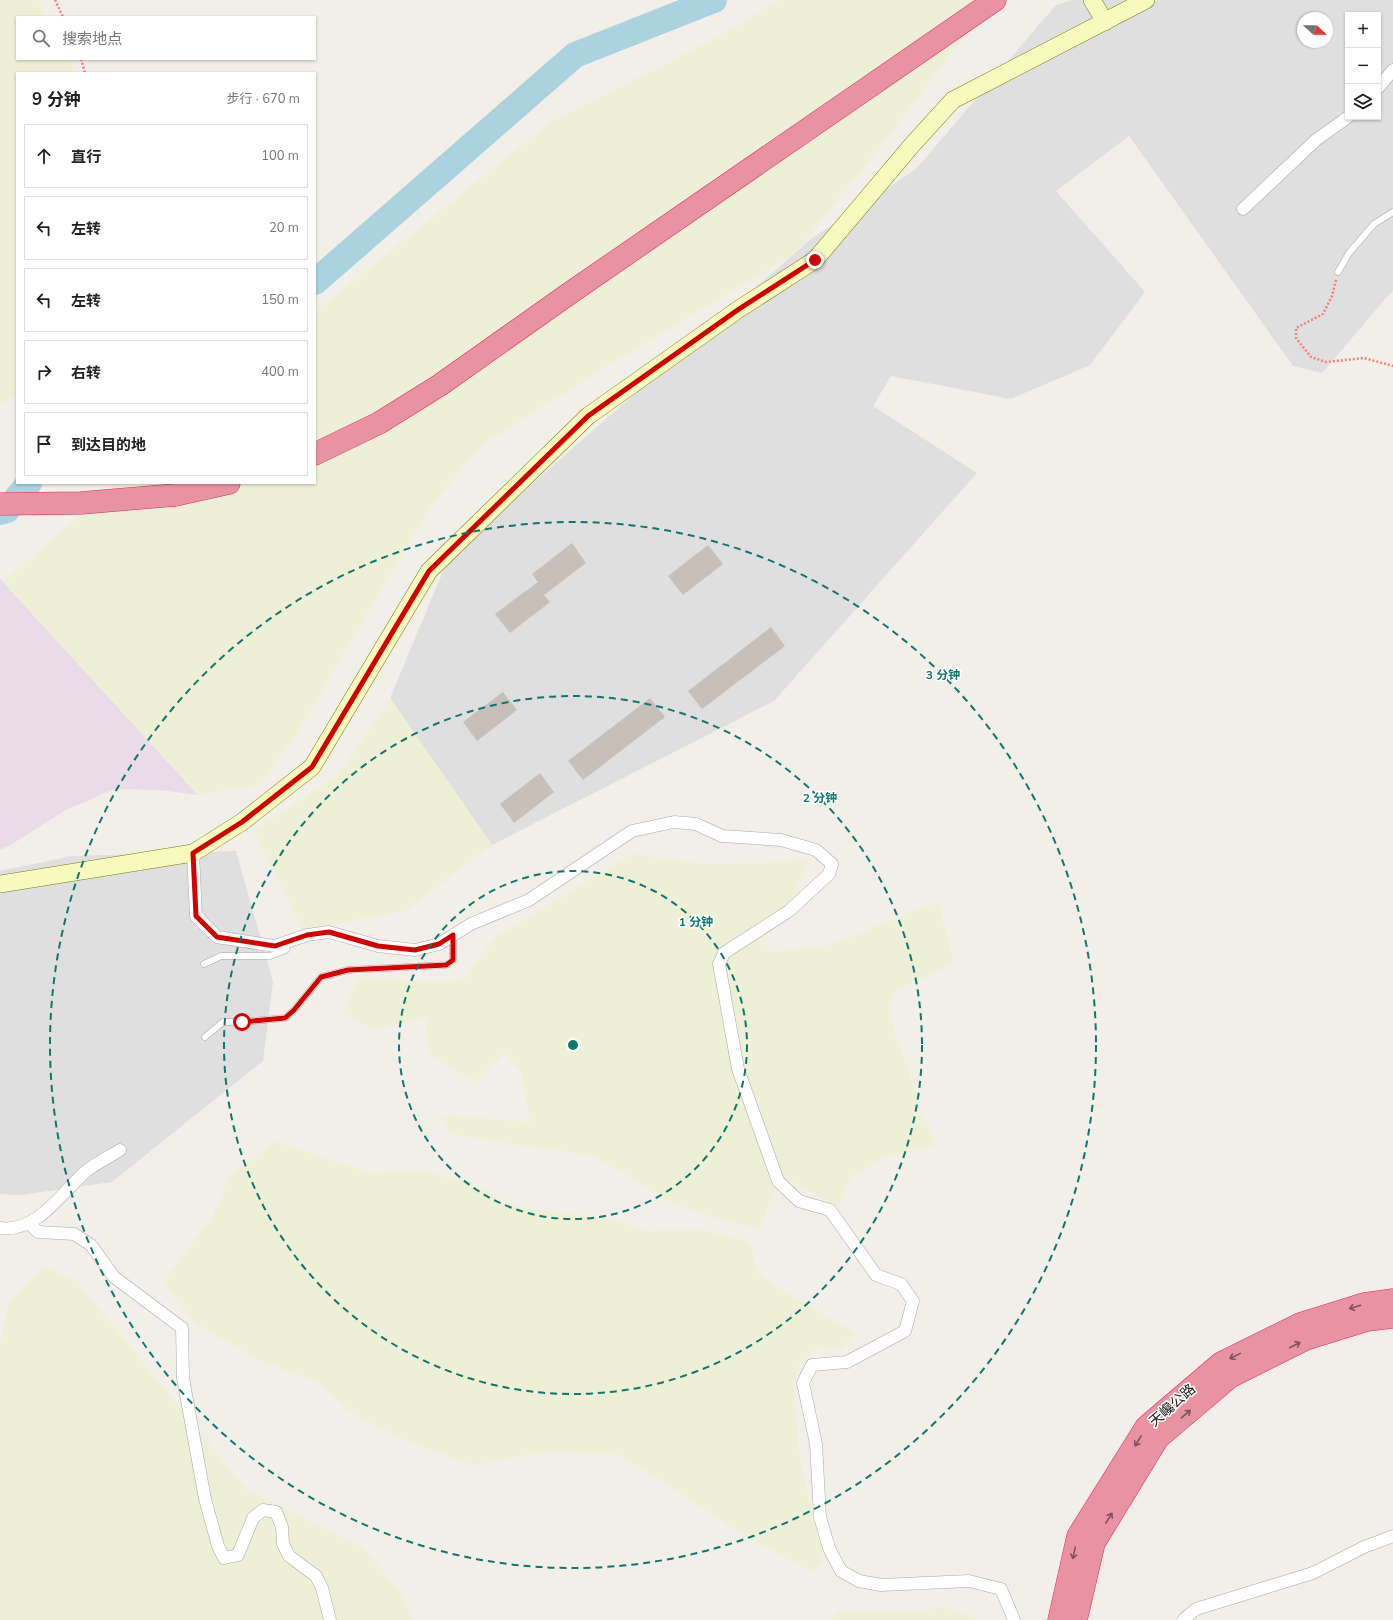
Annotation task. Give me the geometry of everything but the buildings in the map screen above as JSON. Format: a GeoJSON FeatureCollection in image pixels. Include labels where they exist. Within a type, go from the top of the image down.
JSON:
{"type":"FeatureCollection","features":[{"type":"Feature","properties":{"kind":"highway"},"geometry":{"type":"LineString","coordinates":[[316,440],[372,412],[421,382],[972,0]]}},
{"type":"Feature","properties":{"kind":"highway"},"geometry":{"type":"LineString","coordinates":[[316,454],[379,423],[440,385],[570,293],[995,0]]}},
{"type":"Feature","properties":{"kind":"highway"},"geometry":{"type":"LineString","coordinates":[[0,504],[81,503],[171,489],[219,484]]}},
{"type":"Feature","properties":{"kind":"highway"},"geometry":{"type":"LineString","coordinates":[[0,491],[171,489]]}},
{"type":"Feature","properties":{"kind":"highway","name":"天巉公路"},"geometry":{"type":"LineString","coordinates":[[1059,1620],[1078,1536],[1146,1427],[1221,1363],[1300,1324],[1364,1304],[1393,1300]]}},
{"type":"Feature","properties":{"kind":"highway","name":"天巉公路"},"geometry":{"type":"LineString","coordinates":[[1076,1620],[1094,1543],[1158,1438],[1230,1377],[1306,1339],[1367,1320],[1393,1316]]}},
{"type":"Feature","properties":{"kind":"street"},"geometry":{"type":"LineString","coordinates":[[1092,0],[1105,22]]}},
{"type":"Feature","properties":{"kind":"street"},"geometry":{"type":"LineString","coordinates":[[0,884],[193,853],[242,822],[312,767],[429,571],[588,416],[739,309],[815,260],[912,145],[953,100],[1146,0]]}},
{"type":"Feature","properties":{"kind":"street"},"geometry":{"type":"LineString","coordinates":[[1381,84],[1393,70]]}},
{"type":"Feature","properties":{"kind":"street"},"geometry":{"type":"LineString","coordinates":[[1243,209],[1316,140],[1345,119]]}},
{"type":"Feature","properties":{"kind":"street"},"geometry":{"type":"LineString","coordinates":[[193,853],[196,916],[217,937],[275,946],[307,935],[329,932],[378,946],[415,950],[439,944],[471,924],[529,900],[632,831],[674,822],[696,824],[722,836],[781,840],[816,850],[832,864],[828,874],[789,911],[724,953],[719,964],[738,1069],[778,1181],[799,1201],[830,1210],[876,1275],[901,1284],[913,1301],[905,1331],[847,1362],[812,1365],[803,1383],[816,1444],[820,1517],[829,1548],[841,1571],[859,1581],[881,1585],[969,1581],[1001,1589],[1014,1620]]}},
{"type":"Feature","properties":{"kind":"street"},"geometry":{"type":"LineString","coordinates":[[0,1228],[9,1229],[29,1223],[47,1211],[85,1172],[120,1150]]}},
{"type":"Feature","properties":{"kind":"street"},"geometry":{"type":"LineString","coordinates":[[29,1223],[38,1232],[74,1234],[91,1245],[114,1277],[182,1328],[183,1378],[205,1499],[218,1546],[224,1558],[238,1555],[253,1518],[263,1510],[276,1512],[282,1527],[283,1544],[288,1556],[316,1576],[322,1588],[330,1620]]}},
{"type":"Feature","properties":{"kind":"street"},"geometry":{"type":"LineString","coordinates":[[1183,1620],[1196,1610],[1313,1573],[1364,1548],[1393,1536]]}},
{"type":"Feature","properties":{"kind":"lane"},"geometry":{"type":"LineString","coordinates":[[1338,272],[1349,253],[1374,224],[1393,212]]}},
{"type":"Feature","properties":{"kind":"lane"},"geometry":{"type":"LineString","coordinates":[[205,1037],[223,1022],[242,1022],[285,1018],[294,1010],[321,977],[348,970],[446,965],[453,960],[453,935]]}},
{"type":"Feature","properties":{"kind":"lane"},"geometry":{"type":"LineString","coordinates":[[204,964],[221,956],[270,956],[286,950],[286,942]]}},
{"type":"Feature","properties":{"kind":"path"},"geometry":{"type":"LineString","coordinates":[[55,0],[63,16]]}},
{"type":"Feature","properties":{"kind":"path"},"geometry":{"type":"LineString","coordinates":[[81,60],[85,72]]}},
{"type":"Feature","properties":{"kind":"path"},"geometry":{"type":"LineString","coordinates":[[1338,272],[1332,296],[1323,314],[1296,328],[1296,338],[1311,357],[1326,362],[1364,358],[1393,366]]}},
{"type":"Feature","properties":{"kind":"shaded area"},"geometry":{"type":"Polygon","coordinates":[[[1072,0],[1393,0],[1393,290],[1322,373],[1293,366],[1129,136],[1056,191],[1145,292],[1090,365],[1011,399],[891,376],[873,406],[977,473],[774,701],[492,845],[390,698],[449,557],[811,239],[916,169],[1056,5],[1072,0]]]}},
{"type":"Feature","properties":{"kind":"shaded area"},"geometry":{"type":"Polygon","coordinates":[[[0,579],[198,795],[159,790],[114,789],[64,811],[0,850],[0,579]]]}},
{"type":"Feature","properties":{"kind":"shaded area"},"geometry":{"type":"Polygon","coordinates":[[[236,851],[273,982],[263,1061],[112,1182],[20,1195],[0,1194],[0,871],[72,856],[236,851]]]}},
{"type":"Feature","properties":{"kind":"green space"},"geometry":{"type":"Polygon","coordinates":[[[0,0],[38,0],[45,16],[16,16],[16,60],[69,60],[73,66],[73,72],[16,72],[16,394],[13,398],[0,405],[0,0]]]}},
{"type":"Feature","properties":{"kind":"green space"},"geometry":{"type":"Polygon","coordinates":[[[779,0],[1003,0],[964,36],[886,140],[793,255],[616,361],[483,444],[431,506],[299,730],[260,785],[198,795],[3,582],[115,484],[316,484],[316,311],[550,122],[711,41],[779,0]]]}},
{"type":"Feature","properties":{"kind":"green space"},"geometry":{"type":"Polygon","coordinates":[[[390,698],[492,845],[405,911],[303,930],[253,830],[338,775],[390,698]]]}},
{"type":"Feature","properties":{"kind":"green space"},"geometry":{"type":"Polygon","coordinates":[[[632,854],[705,864],[768,863],[810,858],[781,922],[761,941],[772,952],[830,945],[938,901],[954,962],[933,974],[896,990],[888,1007],[896,1037],[909,1070],[918,1104],[937,1146],[888,1156],[854,1175],[836,1206],[780,1176],[759,1230],[674,1205],[629,1176],[591,1156],[449,1134],[441,1115],[530,1122],[521,1072],[505,1053],[474,1082],[429,1054],[426,1018],[372,1030],[342,1012],[359,978],[433,982],[463,980],[494,938],[632,854]]]}},
{"type":"Feature","properties":{"kind":"green space"},"geometry":{"type":"Polygon","coordinates":[[[276,1141],[371,1173],[419,1170],[474,1183],[507,1205],[611,1219],[645,1231],[702,1230],[750,1242],[758,1273],[783,1290],[856,1333],[842,1349],[817,1347],[799,1366],[793,1383],[800,1459],[824,1562],[812,1572],[750,1539],[620,1455],[543,1452],[472,1465],[399,1438],[358,1418],[318,1383],[256,1359],[194,1323],[163,1282],[213,1215],[228,1177],[276,1141]]]}},
{"type":"Feature","properties":{"kind":"green space"},"geometry":{"type":"Polygon","coordinates":[[[44,1267],[77,1281],[247,1490],[365,1549],[400,1592],[413,1620],[0,1620],[0,1345],[9,1301],[44,1267]]]}},
{"type":"Feature","properties":{"kind":"green space"},"geometry":{"type":"Polygon","coordinates":[[[944,1607],[969,1614],[977,1620],[832,1620],[836,1612],[916,1612],[944,1607]]]}},
{"type":"Feature","properties":{"kind":"waterway"},"geometry":{"type":"LineString","coordinates":[[316,281],[575,55],[714,0]]}},
{"type":"Feature","properties":{"kind":"waterway"},"geometry":{"type":"LineString","coordinates":[[0,512],[7,510],[28,484]]}},
{"type":"Feature","properties":{"kind":"route"},"geometry":{"type":"LineString","coordinates":[[242,1022],[285,1018],[294,1010],[321,977],[348,970],[446,965],[453,960],[453,935],[439,944],[415,950],[378,946],[329,932],[307,935],[275,946],[217,937],[196,916],[193,853],[242,822],[312,767],[429,571],[588,416],[739,309],[815,260]]}}]}
